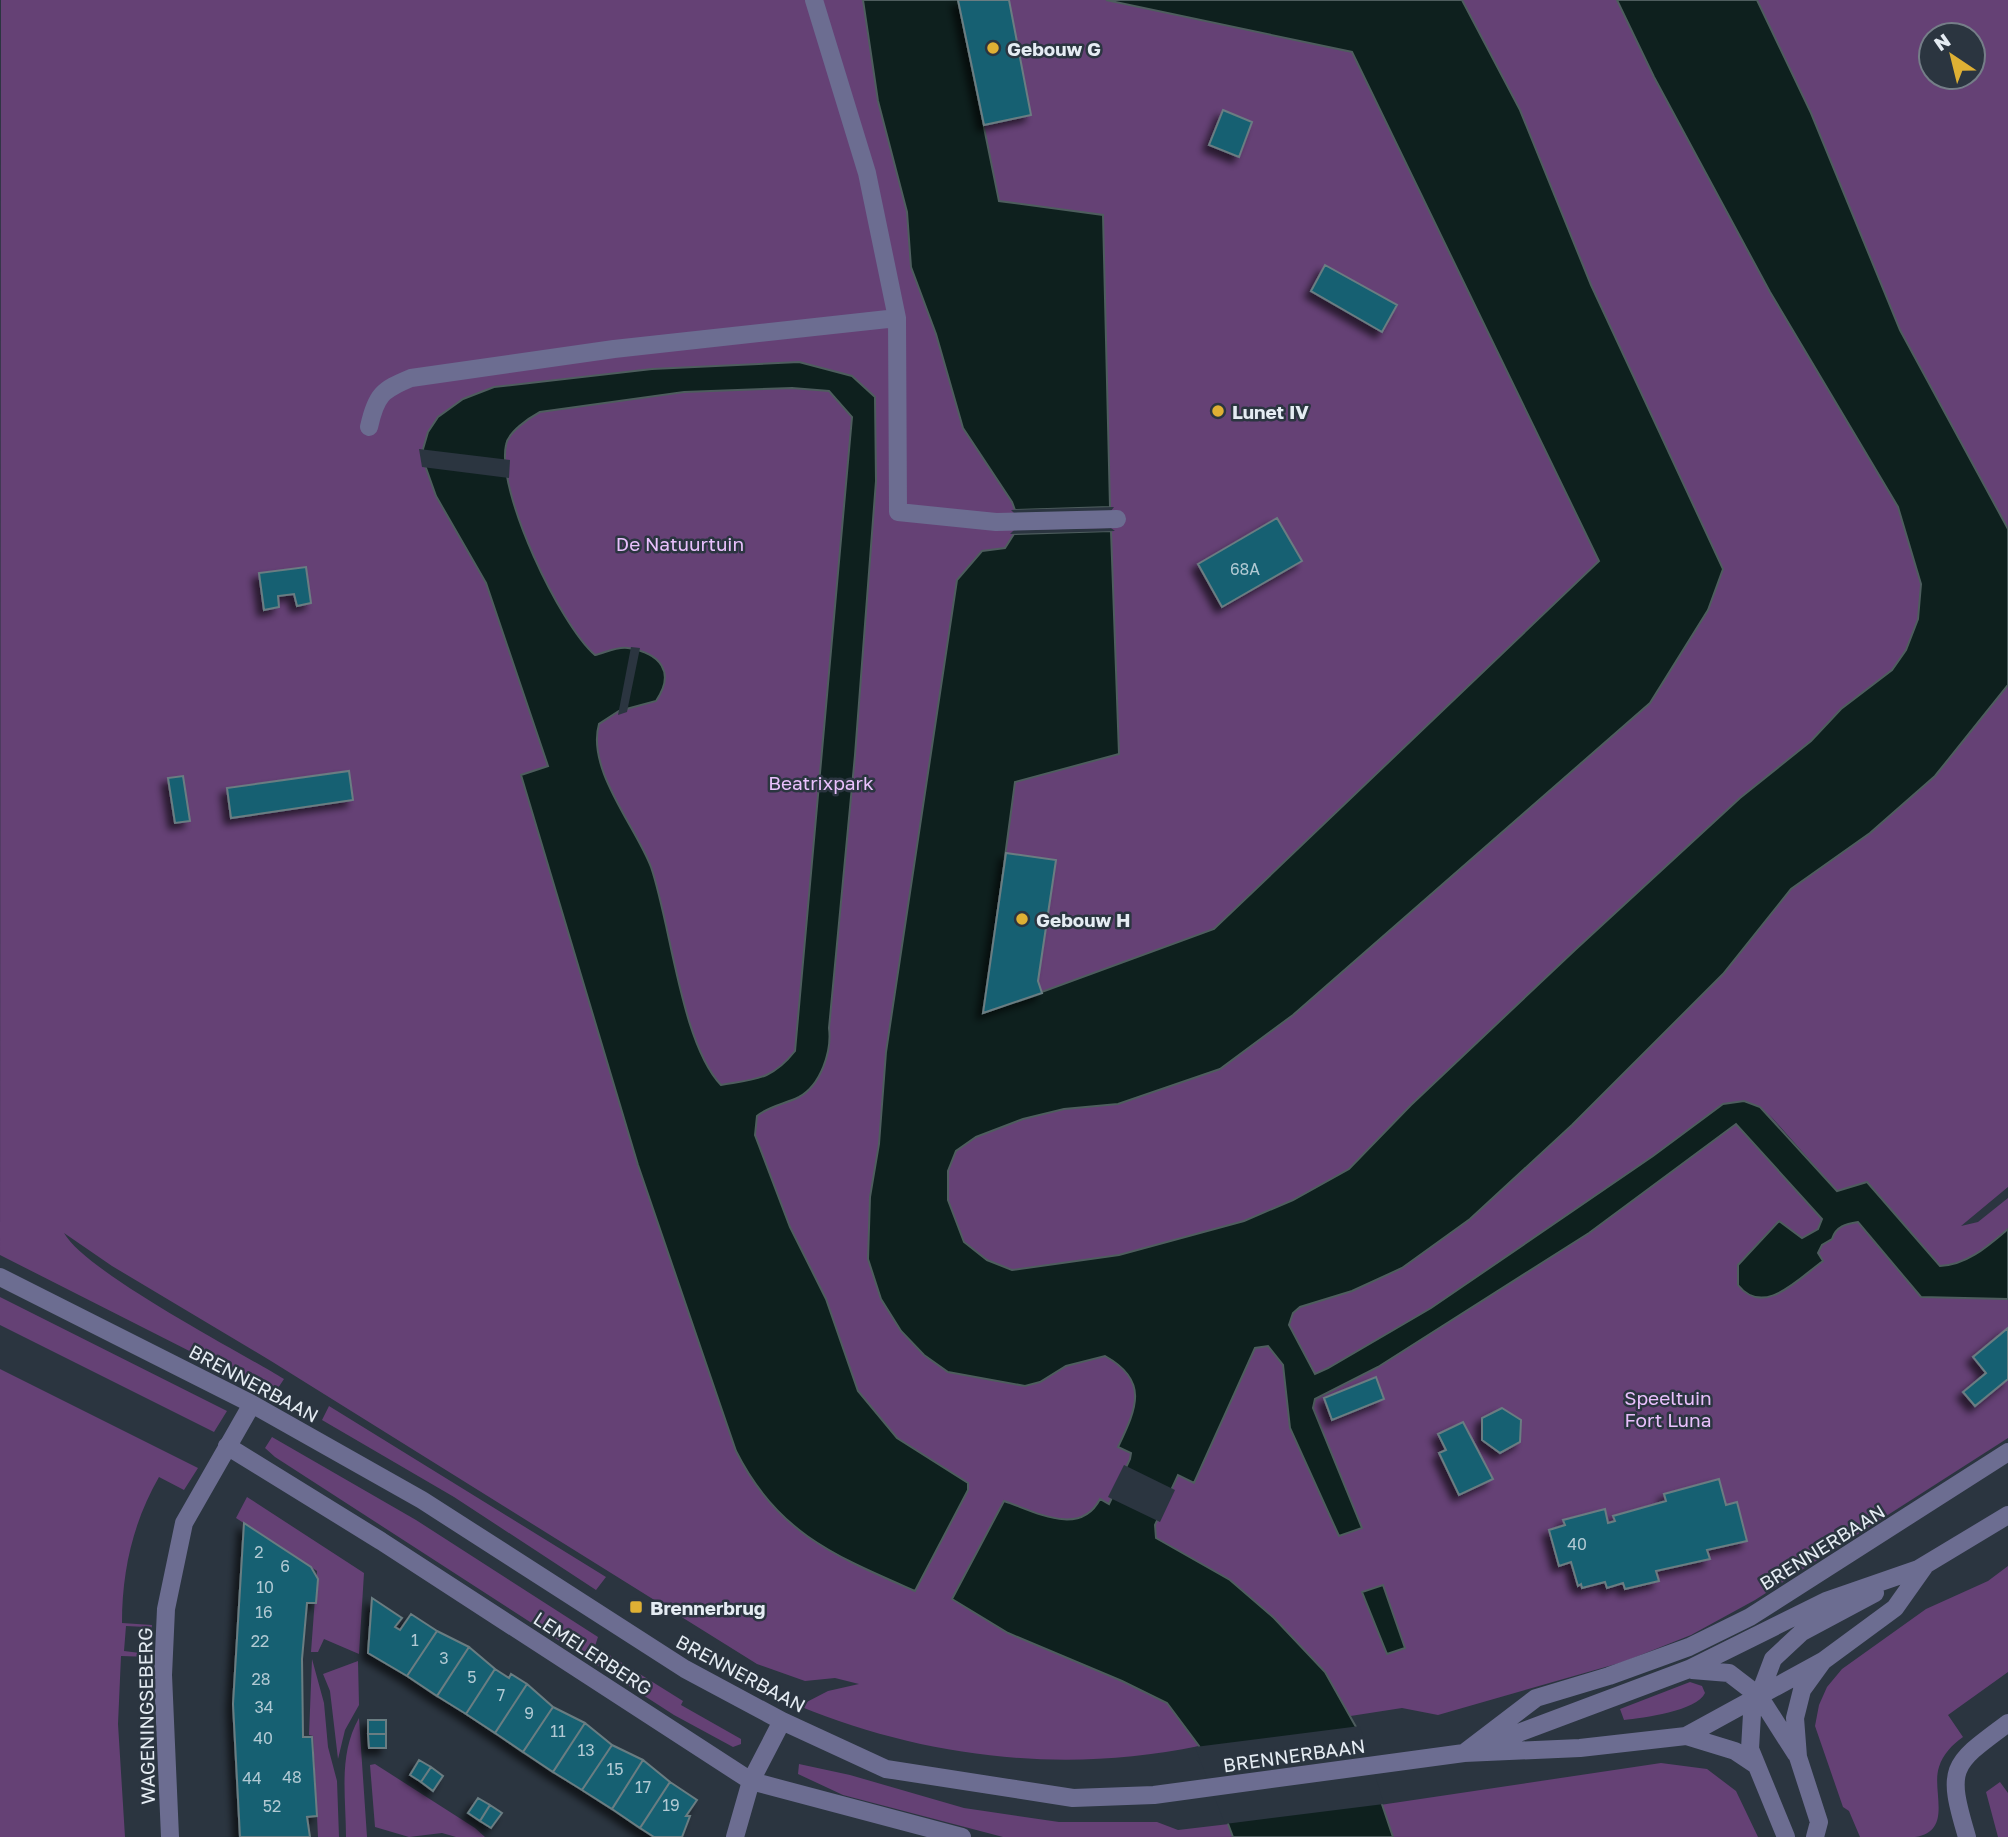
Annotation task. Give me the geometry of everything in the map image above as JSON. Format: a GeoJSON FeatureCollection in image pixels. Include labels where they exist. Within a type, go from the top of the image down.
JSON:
{"type":"FeatureCollection","features":[{"type":"Feature","properties":{"kind":"street"},"geometry":{"type":"LineString","coordinates":[[814,0],[867,173],[898,318],[898,512],[996,522],[1117,519]]}},
{"type":"Feature","properties":{"kind":"street"},"geometry":{"type":"LineString","coordinates":[[369,427],[374,405],[385,389],[411,378],[614,349],[898,318]]}},
{"type":"Feature","properties":{"kind":"street","name":"BRENNERBAAN"},"geometry":{"type":"LineString","coordinates":[[0,1277],[252,1404],[422,1500],[685,1669],[782,1721],[886,1769],[1073,1798],[1154,1795],[1464,1753],[1580,1748],[1686,1736],[1823,1661],[1895,1608],[1924,1567]]}},
{"type":"Feature","properties":{"kind":"street","name":"WAGENINGSEBERG"},"geometry":{"type":"LineString","coordinates":[[170,1837],[163,1675],[166,1609],[184,1523],[252,1404]]}},
{"type":"Feature","properties":{"kind":"street","name":"LEMELERBERG"},"geometry":{"type":"LineString","coordinates":[[227,1446],[382,1541],[751,1781],[962,1837]]}},
{"type":"Feature","properties":{"kind":"street","name":"BRENNERBAAN"},"geometry":{"type":"LineString","coordinates":[[1464,1753],[1536,1698],[1609,1676],[1677,1651],[1750,1617],[2008,1452]]}},
{"type":"Feature","properties":{"kind":"street","name":"BRENNERBAAN"},"geometry":{"type":"LineString","coordinates":[[1756,1765],[1750,1749],[1752,1714],[1773,1659],[1802,1632],[1924,1567],[2008,1515]]}},
{"type":"Feature","properties":{"kind":"street","name":"BRENNERBAAN"},"geometry":{"type":"LineString","coordinates":[[1464,1753],[1689,1670],[1826,1601],[1924,1567]]}},
{"type":"Feature","properties":{"kind":"street","name":"BRENNERBAAN"},"geometry":{"type":"LineString","coordinates":[[1798,1757],[1795,1718],[1800,1698],[1823,1661]]}},
{"type":"Feature","properties":{"kind":"street","name":"BRENNERBAAN"},"geometry":{"type":"LineString","coordinates":[[1689,1670],[1729,1673],[1759,1696],[1798,1757]]}},
{"type":"Feature","properties":{"kind":"street"},"geometry":{"type":"LineString","coordinates":[[735,1837],[751,1781],[782,1721]]}},
{"type":"Feature","properties":{"kind":"street"},"geometry":{"type":"LineString","coordinates":[[1967,1837],[1954,1786],[1955,1772],[1965,1754],[2008,1723]]}},
{"type":"Feature","properties":{"kind":"street","name":"BRENNERBAAN"},"geometry":{"type":"LineString","coordinates":[[1686,1736],[1735,1751],[1756,1765]]}},
{"type":"Feature","properties":{"kind":"street"},"geometry":{"type":"LineString","coordinates":[[1798,1757],[1817,1829]]}},
{"type":"Feature","properties":{"kind":"street"},"geometry":{"type":"LineString","coordinates":[[1756,1765],[1784,1836]]}},
{"type":"Feature","properties":{"kind":"green space","name":"Beatrixpark"},"geometry":{"type":"Polygon","coordinates":[[[1,0],[2008,0],[2008,1187],[1961,1226],[1978,1222],[2008,1198],[2008,1229],[1968,1258],[1940,1266],[1837,1191],[1768,1113],[1921,1297],[2008,1299],[2008,1438],[1755,1600],[1691,1635],[1623,1662],[1438,1715],[1402,1708],[1196,1740],[1199,1746],[1148,1754],[1097,1759],[1047,1759],[946,1749],[847,1724],[799,1706],[828,1691],[859,1684],[835,1678],[805,1681],[757,1664],[271,1361],[112,1266],[64,1233],[78,1249],[131,1289],[284,1379],[274,1394],[0,1255],[1,0]]]}},
{"type":"Feature","properties":{"kind":"green space"},"geometry":{"type":"Polygon","coordinates":[[[0,1297],[227,1411],[214,1432],[0,1325],[0,1297]]]}},
{"type":"Feature","properties":{"kind":"green space"},"geometry":{"type":"Polygon","coordinates":[[[0,1369],[198,1468],[184,1490],[159,1477],[142,1511],[127,1566],[122,1623],[152,1625],[150,1639],[145,1638],[146,1627],[126,1626],[124,1651],[140,1653],[141,1647],[149,1648],[150,1657],[121,1656],[118,1724],[125,1837],[0,1837],[0,1369]]]}},
{"type":"Feature","properties":{"kind":"green space"},"geometry":{"type":"Polygon","coordinates":[[[329,1406],[606,1577],[596,1590],[454,1497],[322,1420],[329,1406]]]}},
{"type":"Feature","properties":{"kind":"green space"},"geometry":{"type":"Polygon","coordinates":[[[272,1437],[416,1520],[598,1637],[595,1646],[683,1701],[681,1705],[741,1739],[741,1744],[733,1747],[674,1715],[275,1457],[265,1448],[272,1437]]]}},
{"type":"Feature","properties":{"kind":"green space"},"geometry":{"type":"Polygon","coordinates":[[[247,1497],[364,1573],[359,1654],[324,1639],[318,1652],[311,1652],[317,1571],[236,1518],[247,1497]]]}},
{"type":"Feature","properties":{"kind":"green space"},"geometry":{"type":"Polygon","coordinates":[[[2008,1566],[2008,1672],[1948,1715],[1963,1737],[1948,1750],[1939,1767],[1939,1808],[1934,1827],[1915,1837],[1860,1837],[1849,1811],[1843,1807],[1815,1726],[1819,1705],[1827,1687],[1842,1669],[1926,1609],[1988,1581],[2008,1566]]]}},
{"type":"Feature","properties":{"kind":"green space"},"geometry":{"type":"Polygon","coordinates":[[[312,1659],[324,1703],[328,1747],[337,1781],[339,1837],[318,1837],[313,1736],[309,1735],[312,1659]]]}},
{"type":"Feature","properties":{"kind":"green space"},"geometry":{"type":"Polygon","coordinates":[[[358,1661],[359,1705],[345,1730],[338,1759],[330,1691],[323,1674],[358,1661]]]}},
{"type":"Feature","properties":{"kind":"green space"},"geometry":{"type":"Polygon","coordinates":[[[1690,1682],[1702,1686],[1705,1693],[1692,1705],[1624,1720],[1620,1709],[1690,1682]]]}},
{"type":"Feature","properties":{"kind":"green space"},"geometry":{"type":"Polygon","coordinates":[[[359,1718],[367,1837],[346,1837],[346,1761],[352,1732],[359,1718]]]}},
{"type":"Feature","properties":{"kind":"green space"},"geometry":{"type":"Polygon","coordinates":[[[1661,1763],[1707,1769],[1736,1791],[1758,1837],[1393,1837],[1380,1805],[1661,1763]]]}},
{"type":"Feature","properties":{"kind":"green space"},"geometry":{"type":"Polygon","coordinates":[[[375,1764],[485,1837],[456,1837],[442,1833],[409,1837],[375,1827],[370,1765],[375,1764]]]}},
{"type":"Feature","properties":{"kind":"green space"},"geometry":{"type":"Polygon","coordinates":[[[799,1764],[850,1775],[964,1808],[1059,1822],[1157,1822],[1178,1830],[1229,1824],[1233,1837],[1003,1837],[843,1795],[798,1774],[799,1764]]]}},
{"type":"Feature","properties":{"kind":"green space"},"geometry":{"type":"Polygon","coordinates":[[[2000,1782],[2008,1793],[2008,1837],[1998,1837],[1986,1792],[2000,1782]]]}},
{"type":"Feature","properties":{"kind":"shaded area"},"geometry":{"type":"Polygon","coordinates":[[[863,0],[958,0],[999,201],[1103,215],[1110,507],[1015,510],[963,428],[936,334],[911,267],[907,212],[878,101],[863,0]]]}},
{"type":"Feature","properties":{"kind":"shaded area"},"geometry":{"type":"Polygon","coordinates":[[[1106,0],[1462,0],[1520,110],[1591,285],[1723,569],[1708,610],[1650,703],[1293,1015],[1220,1069],[1118,1104],[1064,1109],[1023,1119],[976,1137],[956,1151],[948,1171],[948,1200],[964,1242],[987,1260],[1012,1270],[1119,1255],[1244,1221],[1293,1200],[1349,1169],[1411,1105],[1575,950],[1740,798],[1811,741],[1841,709],[1892,670],[1906,650],[1918,619],[1921,584],[1898,507],[1770,292],[1654,77],[1617,0],[1757,0],[1811,113],[1900,330],[2008,529],[2008,685],[1935,776],[1870,833],[1791,889],[1723,974],[1572,1125],[1470,1219],[1402,1268],[1352,1291],[1300,1307],[1293,1313],[1289,1325],[1315,1374],[1328,1368],[1431,1308],[1653,1156],[1723,1104],[1744,1101],[1760,1107],[1837,1191],[1867,1182],[1940,1266],[1968,1258],[2008,1229],[2008,1299],[1921,1297],[1858,1222],[1839,1228],[1818,1253],[1823,1261],[1792,1285],[1770,1296],[1759,1298],[1748,1294],[1738,1285],[1738,1265],[1779,1221],[1802,1238],[1818,1229],[1822,1219],[1736,1124],[1589,1233],[1378,1367],[1315,1399],[1313,1408],[1362,1528],[1339,1536],[1290,1428],[1283,1365],[1268,1346],[1255,1348],[1194,1483],[1178,1475],[1155,1525],[1156,1538],[1230,1580],[1274,1618],[1325,1672],[1356,1727],[1393,1837],[1233,1837],[1199,1746],[1167,1703],[1008,1633],[952,1599],[1004,1501],[1042,1515],[1069,1519],[1081,1517],[1091,1511],[1100,1499],[1109,1504],[1130,1459],[1131,1453],[1118,1447],[1134,1408],[1134,1386],[1129,1375],[1105,1356],[1066,1366],[1040,1382],[1025,1386],[948,1372],[924,1355],[901,1331],[881,1299],[868,1259],[870,1197],[879,1144],[886,1052],[957,580],[982,551],[1005,548],[1014,534],[1111,531],[1119,754],[1015,782],[984,1013],[1214,929],[1599,561],[1352,52],[1106,0]]]}},
{"type":"Feature","properties":{"kind":"shaded area"},"geometry":{"type":"Polygon","coordinates":[[[799,362],[852,376],[875,397],[876,481],[829,1047],[819,1076],[807,1092],[757,1116],[755,1135],[790,1227],[826,1299],[858,1391],[897,1438],[968,1483],[968,1490],[915,1591],[859,1566],[811,1539],[770,1503],[736,1451],[638,1165],[521,775],[548,766],[486,583],[436,496],[426,468],[423,449],[428,432],[438,417],[463,399],[494,387],[652,369],[799,362]],[[792,388],[684,392],[540,412],[515,430],[506,445],[506,466],[511,493],[521,524],[549,588],[581,639],[595,655],[624,648],[649,654],[662,666],[665,681],[656,701],[619,711],[599,724],[597,741],[600,760],[614,797],[651,867],[678,982],[696,1041],[707,1066],[721,1085],[771,1073],[795,1051],[852,417],[829,391],[792,388]]]}},
{"type":"Feature","properties":{"kind":"shaded area"},"geometry":{"type":"Polygon","coordinates":[[[1383,1585],[1405,1648],[1387,1654],[1362,1592],[1383,1585]]]}},
{"type":"Feature","properties":{"kind":"pier"},"geometry":{"type":"Polygon","coordinates":[[[419,449],[510,460],[509,478],[422,467],[419,449]]]}},
{"type":"Feature","properties":{"kind":"pier"},"geometry":{"type":"Polygon","coordinates":[[[1114,507],[1111,511],[1015,514],[1011,510],[1114,507]]]}},
{"type":"Feature","properties":{"kind":"pier"},"geometry":{"type":"Polygon","coordinates":[[[1111,528],[1115,531],[1010,534],[1014,530],[1111,528]]]}},
{"type":"Feature","properties":{"kind":"pier"},"geometry":{"type":"Polygon","coordinates":[[[631,647],[640,648],[627,712],[618,715],[631,647]]]}},
{"type":"Feature","properties":{"kind":"pier"},"geometry":{"type":"Polygon","coordinates":[[[1124,1465],[1175,1490],[1160,1522],[1108,1497],[1124,1465]]]}},
{"type":"Feature","properties":{"kind":"pier"},"geometry":{"type":"Polygon","coordinates":[[[1360,1726],[1384,1804],[1225,1824],[1195,1747],[1360,1726]]]}},
{"type":"Feature","properties":{"kind":"building","name":"Gebouw G"},"geometry":{"type":"Polygon","coordinates":[[[958,0],[1009,0],[1031,115],[984,125],[958,0]]]}},
{"type":"Feature","properties":{"kind":"building"},"geometry":{"type":"Polygon","coordinates":[[[1223,110],[1252,122],[1239,157],[1209,145],[1223,110]]]}},
{"type":"Feature","properties":{"kind":"building"},"geometry":{"type":"Polygon","coordinates":[[[1325,265],[1397,305],[1382,332],[1311,291],[1325,265]]]}},
{"type":"Feature","properties":{"kind":"building"},"geometry":{"type":"Polygon","coordinates":[[[1277,518],[1302,561],[1222,607],[1198,564],[1277,518]]]}},
{"type":"Feature","properties":{"kind":"building"},"geometry":{"type":"Polygon","coordinates":[[[306,567],[311,603],[297,606],[294,594],[278,596],[279,607],[264,610],[259,573],[306,567]]]}},
{"type":"Feature","properties":{"kind":"building"},"geometry":{"type":"Polygon","coordinates":[[[349,771],[353,800],[231,818],[227,788],[349,771]]]}},
{"type":"Feature","properties":{"kind":"building"},"geometry":{"type":"Polygon","coordinates":[[[183,776],[190,821],[175,823],[168,778],[183,776]]]}},
{"type":"Feature","properties":{"kind":"building","name":"Gebouw H"},"geometry":{"type":"Polygon","coordinates":[[[1006,853],[1056,860],[1038,981],[1042,993],[983,1013],[1006,853]]]}},
{"type":"Feature","properties":{"kind":"building"},"geometry":{"type":"Polygon","coordinates":[[[2008,1328],[2008,1379],[1975,1406],[1963,1392],[1986,1373],[1973,1357],[2008,1328]]]}},
{"type":"Feature","properties":{"kind":"building"},"geometry":{"type":"Polygon","coordinates":[[[1376,1377],[1384,1399],[1332,1420],[1324,1398],[1376,1377]]]}},
{"type":"Feature","properties":{"kind":"building"},"geometry":{"type":"Polygon","coordinates":[[[1502,1408],[1521,1420],[1520,1442],[1500,1453],[1482,1440],[1482,1418],[1502,1408]]]}},
{"type":"Feature","properties":{"kind":"building"},"geometry":{"type":"Polygon","coordinates":[[[1463,1422],[1493,1479],[1459,1495],[1439,1453],[1446,1450],[1438,1434],[1463,1422]]]}},
{"type":"Feature","properties":{"kind":"building"},"geometry":{"type":"Polygon","coordinates":[[[1719,1479],[1726,1505],[1737,1502],[1747,1541],[1707,1550],[1710,1559],[1656,1571],[1659,1581],[1625,1589],[1623,1583],[1607,1588],[1605,1582],[1582,1588],[1581,1584],[1578,1586],[1571,1562],[1559,1566],[1549,1530],[1565,1525],[1563,1520],[1605,1509],[1608,1523],[1615,1521],[1613,1516],[1666,1501],[1664,1494],[1719,1479]]]}},
{"type":"Feature","properties":{"kind":"building"},"geometry":{"type":"Polygon","coordinates":[[[244,1523],[311,1567],[318,1579],[316,1603],[307,1603],[302,1659],[303,1737],[312,1737],[317,1816],[307,1817],[310,1837],[240,1837],[233,1704],[244,1523]]]}},
{"type":"Feature","properties":{"kind":"building"},"geometry":{"type":"Polygon","coordinates":[[[372,1598],[402,1618],[395,1627],[400,1630],[411,1614],[437,1631],[407,1676],[368,1653],[372,1598]]]}},
{"type":"Feature","properties":{"kind":"building"},"geometry":{"type":"Polygon","coordinates":[[[437,1631],[469,1647],[437,1696],[407,1676],[437,1631]]]}},
{"type":"Feature","properties":{"kind":"building"},"geometry":{"type":"Polygon","coordinates":[[[469,1647],[495,1669],[466,1714],[437,1696],[469,1647]]]}},
{"type":"Feature","properties":{"kind":"building"},"geometry":{"type":"Polygon","coordinates":[[[495,1669],[509,1678],[511,1674],[527,1684],[495,1733],[466,1714],[495,1669]]]}},
{"type":"Feature","properties":{"kind":"building"},"geometry":{"type":"Polygon","coordinates":[[[527,1684],[553,1707],[523,1752],[495,1733],[527,1684]]]}},
{"type":"Feature","properties":{"kind":"building"},"geometry":{"type":"Polygon","coordinates":[[[553,1707],[585,1723],[553,1772],[523,1752],[553,1707]]]}},
{"type":"Feature","properties":{"kind":"building"},"geometry":{"type":"Polygon","coordinates":[[[368,1720],[386,1720],[386,1734],[368,1734],[368,1720]]]}},
{"type":"Feature","properties":{"kind":"building"},"geometry":{"type":"Polygon","coordinates":[[[585,1723],[612,1745],[582,1790],[553,1772],[585,1723]]]}},
{"type":"Feature","properties":{"kind":"building"},"geometry":{"type":"Polygon","coordinates":[[[368,1734],[386,1734],[386,1748],[369,1748],[368,1734]]]}},
{"type":"Feature","properties":{"kind":"building"},"geometry":{"type":"Polygon","coordinates":[[[612,1745],[643,1760],[612,1809],[582,1790],[612,1745]]]}},
{"type":"Feature","properties":{"kind":"building"},"geometry":{"type":"Polygon","coordinates":[[[419,1760],[431,1767],[421,1782],[410,1775],[419,1760]]]}},
{"type":"Feature","properties":{"kind":"building"},"geometry":{"type":"Polygon","coordinates":[[[643,1760],[670,1782],[640,1828],[612,1809],[643,1760]]]}},
{"type":"Feature","properties":{"kind":"building"},"geometry":{"type":"Polygon","coordinates":[[[431,1767],[443,1776],[433,1791],[421,1782],[431,1767]]]}},
{"type":"Feature","properties":{"kind":"building"},"geometry":{"type":"Polygon","coordinates":[[[670,1782],[697,1800],[686,1816],[690,1816],[682,1837],[654,1837],[640,1828],[670,1782]]]}},
{"type":"Feature","properties":{"kind":"building"},"geometry":{"type":"Polygon","coordinates":[[[478,1798],[490,1805],[480,1821],[468,1813],[478,1798]]]}},
{"type":"Feature","properties":{"kind":"building"},"geometry":{"type":"Polygon","coordinates":[[[490,1805],[502,1813],[491,1828],[480,1821],[490,1805]]]}},
{"type":"Feature","properties":{"kind":"place","name":"Gebouw G"},"geometry":{"type":"Point","coordinates":[993,48]}},
{"type":"Feature","properties":{"kind":"place","name":"Lunet IV"},"geometry":{"type":"Point","coordinates":[1218,411]}},
{"type":"Feature","properties":{"kind":"place","name":"Gebouw H"},"geometry":{"type":"Point","coordinates":[1022,919]}},
{"type":"Feature","properties":{"kind":"place","name":"Brennerbrug"},"geometry":{"type":"Point","coordinates":[636,1607]}},
{"type":"Feature","properties":{"kind":"park label","name":"De Natuurtuin"},"geometry":{"type":"Point","coordinates":[680,543]}},
{"type":"Feature","properties":{"kind":"park label","name":"Speeltuin Fort Luna"},"geometry":{"type":"Point","coordinates":[1668,1408]}}]}
